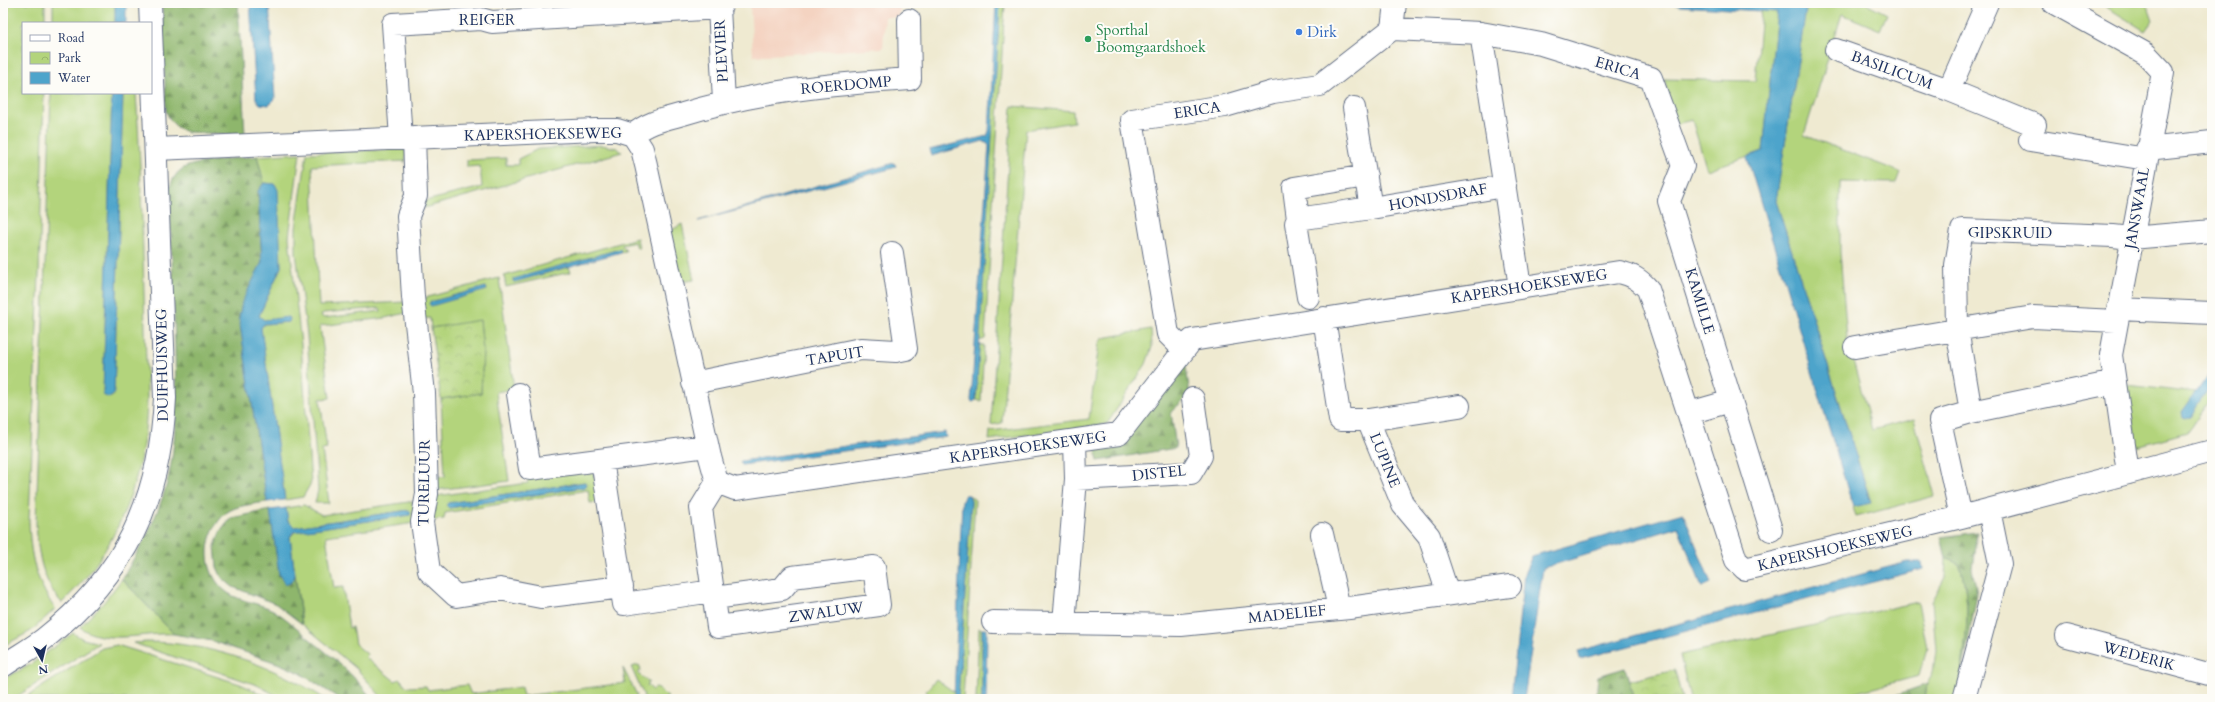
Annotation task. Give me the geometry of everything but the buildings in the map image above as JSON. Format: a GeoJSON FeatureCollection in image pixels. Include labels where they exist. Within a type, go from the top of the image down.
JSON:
{"type":"FeatureCollection","features":[{"type":"Feature","properties":{"kind":"street","name":"DUIFHUISWEG"},"geometry":{"type":"LineString","coordinates":[[150,3],[151,22]]}},
{"type":"Feature","properties":{"kind":"street"},"geometry":{"type":"LineString","coordinates":[[1392,29],[1395,3]]}},
{"type":"Feature","properties":{"kind":"street","name":"BASILICUM"},"geometry":{"type":"LineString","coordinates":[[1949,90],[1987,3]]}},
{"type":"Feature","properties":{"kind":"street","name":"REIGER"},"geometry":{"type":"LineString","coordinates":[[407,137],[393,24],[480,11],[492,22],[721,6]]}},
{"type":"Feature","properties":{"kind":"street","name":"PLEVIER"},"geometry":{"type":"LineString","coordinates":[[721,6],[724,101]]}},
{"type":"Feature","properties":{"kind":"street","name":"JANSWAAL"},"geometry":{"type":"LineString","coordinates":[[2068,6],[2146,54],[2163,72],[2110,355],[2128,473]]}},
{"type":"Feature","properties":{"kind":"street","name":"ROERDOMP"},"geometry":{"type":"LineString","coordinates":[[724,101],[823,85],[910,79],[909,20]]}},
{"type":"Feature","properties":{"kind":"street","name":"ERICA"},"geometry":{"type":"LineString","coordinates":[[1184,350],[1168,334],[1132,120],[1224,106],[1273,92],[1320,85],[1392,29],[1481,33],[1541,44],[1651,78],[1683,166],[1668,201]]}},
{"type":"Feature","properties":{"kind":"street"},"geometry":{"type":"LineString","coordinates":[[1481,33],[1520,287]]}},
{"type":"Feature","properties":{"kind":"street","name":"BASILICUM"},"geometry":{"type":"LineString","coordinates":[[1836,50],[1949,90],[2032,133],[2147,154],[2212,142]]}},
{"type":"Feature","properties":{"kind":"street","name":"DUIFHUISWEG"},"geometry":{"type":"LineString","coordinates":[[3,666],[43,640],[102,581],[125,548],[147,503],[160,458],[165,398],[152,52]]}},
{"type":"Feature","properties":{"kind":"street"},"geometry":{"type":"LineString","coordinates":[[634,135],[644,126],[724,101]]}},
{"type":"Feature","properties":{"kind":"street","name":"HONDSDRAF"},"geometry":{"type":"LineString","coordinates":[[1354,108],[1371,208]]}},
{"type":"Feature","properties":{"kind":"street","name":"KAPERSHOEKSEWEG"},"geometry":{"type":"LineString","coordinates":[[156,150],[407,137],[596,130],[617,130],[634,135],[642,149],[646,165],[707,446],[717,482],[734,489],[1119,434],[1192,340],[1619,272],[1630,274],[1640,280],[1648,288],[1736,560],[1745,569],[1961,518],[2212,451]]}},
{"type":"Feature","properties":{"kind":"street","name":"TURELUUR"},"geometry":{"type":"LineString","coordinates":[[407,137],[416,196],[408,216],[413,303],[424,393],[428,494],[422,522],[429,571],[456,596],[500,589],[541,597],[622,587]]}},
{"type":"Feature","properties":{"kind":"street"},"geometry":{"type":"LineString","coordinates":[[1308,298],[1296,223],[1298,220],[1294,188],[1366,176]]}},
{"type":"Feature","properties":{"kind":"street","name":"HONDSDRAF"},"geometry":{"type":"LineString","coordinates":[[1298,220],[1505,186]]}},
{"type":"Feature","properties":{"kind":"street","name":"KAMILLE"},"geometry":{"type":"LineString","coordinates":[[1668,201],[1771,530]]}},
{"type":"Feature","properties":{"kind":"street","name":"GIPSKRUID"},"geometry":{"type":"LineString","coordinates":[[1971,412],[1957,329],[1956,265],[1962,230],[2131,238]]}},
{"type":"Feature","properties":{"kind":"street"},"geometry":{"type":"LineString","coordinates":[[2131,238],[2212,231]]}},
{"type":"Feature","properties":{"kind":"street","name":"TAPUIT"},"geometry":{"type":"LineString","coordinates":[[693,383],[861,349],[896,351],[906,349],[892,253]]}},
{"type":"Feature","properties":{"kind":"street"},"geometry":{"type":"LineString","coordinates":[[1855,347],[2033,317],[2212,313]]}},
{"type":"Feature","properties":{"kind":"street","name":"LUPINE"},"geometry":{"type":"LineString","coordinates":[[1324,318],[1340,420],[1368,420],[1403,505],[1429,536],[1448,594]]}},
{"type":"Feature","properties":{"kind":"street"},"geometry":{"type":"LineString","coordinates":[[1961,518],[1940,421],[1971,412],[2114,382]]}},
{"type":"Feature","properties":{"kind":"street"},"geometry":{"type":"LineString","coordinates":[[518,394],[530,469],[707,446]]}},
{"type":"Feature","properties":{"kind":"street","name":"DISTEL"},"geometry":{"type":"LineString","coordinates":[[1076,479],[1191,473],[1201,456],[1192,399]]}},
{"type":"Feature","properties":{"kind":"street"},"geometry":{"type":"LineString","coordinates":[[1689,413],[1731,401]]}},
{"type":"Feature","properties":{"kind":"street"},"geometry":{"type":"LineString","coordinates":[[1368,420],[1459,406]]}},
{"type":"Feature","properties":{"kind":"street"},"geometry":{"type":"LineString","coordinates":[[1064,623],[1076,479],[1075,441]]}},
{"type":"Feature","properties":{"kind":"street"},"geometry":{"type":"LineString","coordinates":[[602,460],[622,587]]}},
{"type":"Feature","properties":{"kind":"street","name":"ZWALUW"},"geometry":{"type":"LineString","coordinates":[[622,587],[624,604],[713,595],[782,589],[792,577],[874,567],[879,605],[718,627],[713,595],[701,508],[717,482]]}},
{"type":"Feature","properties":{"kind":"street"},"geometry":{"type":"LineString","coordinates":[[1964,699],[2000,564],[1989,510]]}},
{"type":"Feature","properties":{"kind":"street"},"geometry":{"type":"LineString","coordinates":[[1322,534],[1339,608]]}},
{"type":"Feature","properties":{"kind":"street","name":"MADELIEF"},"geometry":{"type":"LineString","coordinates":[[993,622],[1181,625],[1339,608],[1510,586]]}},
{"type":"Feature","properties":{"kind":"street","name":"WEDERIK"},"geometry":{"type":"LineString","coordinates":[[2067,636],[2212,676]]}},
{"type":"Feature","properties":{"kind":"shaded area"},"geometry":{"type":"Polygon","coordinates":[[[750,3],[910,3],[909,9],[900,8],[899,17],[885,17],[883,48],[753,56],[750,3]]]}},
{"type":"Feature","properties":{"kind":"green space"},"geometry":{"type":"Polygon","coordinates":[[[3,3],[45,3],[45,22],[22,22],[22,94],[44,94],[39,275],[29,520],[32,556],[35,567],[43,588],[55,609],[31,631],[3,646],[3,3]]]}},
{"type":"Feature","properties":{"kind":"green space"},"geometry":{"type":"Polygon","coordinates":[[[53,3],[115,3],[115,22],[53,22],[53,3]]]}},
{"type":"Feature","properties":{"kind":"green space"},"geometry":{"type":"Polygon","coordinates":[[[162,3],[238,3],[245,135],[187,132],[180,129],[169,118],[166,111],[162,3]]]}},
{"type":"Feature","properties":{"kind":"green space"},"geometry":{"type":"Polygon","coordinates":[[[1000,3],[1005,3],[985,339],[979,341],[1000,3]]]}},
{"type":"Feature","properties":{"kind":"green space"},"geometry":{"type":"Polygon","coordinates":[[[1807,3],[1866,3],[1887,14],[1880,30],[1842,14],[1804,135],[1900,172],[1896,183],[1840,182],[1840,252],[1847,338],[1872,430],[1914,419],[1935,496],[1856,517],[1853,507],[1871,502],[1776,201],[1807,3]]]}},
{"type":"Feature","properties":{"kind":"green space"},"geometry":{"type":"Polygon","coordinates":[[[2100,3],[2147,3],[2153,20],[2145,31],[2100,3]]]}},
{"type":"Feature","properties":{"kind":"green space"},"geometry":{"type":"Polygon","coordinates":[[[1761,11],[1777,12],[1763,151],[1707,170],[1692,120],[1676,124],[1664,79],[1755,81],[1761,11]]]}},
{"type":"Feature","properties":{"kind":"green space"},"geometry":{"type":"Polygon","coordinates":[[[51,94],[112,94],[103,395],[112,397],[114,394],[123,94],[136,94],[142,204],[147,388],[145,434],[141,457],[128,502],[109,544],[96,564],[62,603],[49,585],[45,575],[38,544],[36,523],[51,94]]]}},
{"type":"Feature","properties":{"kind":"green space"},"geometry":{"type":"Polygon","coordinates":[[[1012,106],[1073,111],[1074,122],[1026,130],[1002,423],[991,425],[1012,106]]]}},
{"type":"Feature","properties":{"kind":"green space"},"geometry":{"type":"Polygon","coordinates":[[[602,145],[617,148],[622,152],[424,208],[425,201],[482,187],[480,166],[467,167],[467,160],[506,158],[506,165],[518,165],[518,159],[538,149],[602,145]]]}},
{"type":"Feature","properties":{"kind":"green space"},"geometry":{"type":"Polygon","coordinates":[[[405,149],[406,161],[312,166],[319,306],[406,302],[406,313],[385,318],[320,326],[330,398],[320,399],[327,449],[322,450],[329,503],[315,503],[318,490],[307,335],[296,253],[296,228],[307,153],[405,149]],[[380,308],[323,313],[321,316],[324,318],[381,311],[380,308]]]}},
{"type":"Feature","properties":{"kind":"green space"},"geometry":{"type":"Polygon","coordinates":[[[300,153],[289,237],[301,344],[311,483],[303,497],[285,500],[261,328],[264,324],[289,322],[290,318],[264,320],[259,316],[281,267],[275,184],[264,183],[257,156],[300,153]]]}},
{"type":"Feature","properties":{"kind":"green space"},"geometry":{"type":"Polygon","coordinates":[[[257,156],[264,183],[258,191],[262,262],[239,318],[267,502],[235,508],[226,513],[213,530],[208,550],[208,561],[211,571],[223,589],[240,599],[267,607],[282,616],[342,666],[358,681],[372,699],[340,699],[300,673],[280,664],[212,641],[174,634],[122,579],[142,544],[159,508],[167,483],[173,450],[176,417],[176,384],[169,189],[177,173],[188,166],[207,162],[257,156]]]}},
{"type":"Feature","properties":{"kind":"green space"},"geometry":{"type":"Polygon","coordinates":[[[682,224],[694,280],[681,282],[670,231],[682,224]]]}},
{"type":"Feature","properties":{"kind":"green space"},"geometry":{"type":"Polygon","coordinates":[[[637,238],[639,248],[637,248],[635,242],[622,245],[626,251],[621,252],[620,249],[513,280],[514,282],[569,267],[571,272],[506,287],[504,276],[637,238]]]}},
{"type":"Feature","properties":{"kind":"green space"},"geometry":{"type":"Polygon","coordinates":[[[499,278],[514,389],[496,392],[509,481],[436,490],[435,476],[445,477],[441,399],[481,393],[483,351],[480,321],[431,328],[430,318],[421,319],[417,300],[499,278]],[[486,287],[430,302],[430,305],[487,290],[486,287]]]}},
{"type":"Feature","properties":{"kind":"green space"},"geometry":{"type":"Polygon","coordinates":[[[480,320],[483,351],[481,393],[441,399],[431,328],[480,320]]]}},
{"type":"Feature","properties":{"kind":"green space"},"geometry":{"type":"Polygon","coordinates":[[[1151,329],[1152,347],[1146,364],[1107,424],[989,440],[990,431],[1089,419],[1099,343],[1103,338],[1151,329]]]}},
{"type":"Feature","properties":{"kind":"green space"},"geometry":{"type":"Polygon","coordinates":[[[979,345],[984,345],[981,401],[976,400],[979,345]]]}},
{"type":"Feature","properties":{"kind":"green space"},"geometry":{"type":"Polygon","coordinates":[[[1184,355],[1190,394],[1171,412],[1176,448],[1098,461],[1095,445],[1184,355]]]}},
{"type":"Feature","properties":{"kind":"green space"},"geometry":{"type":"Polygon","coordinates":[[[2127,385],[2196,393],[2182,412],[2190,417],[2206,392],[2212,394],[2212,399],[2187,432],[2137,446],[2127,385]]]}},
{"type":"Feature","properties":{"kind":"green space"},"geometry":{"type":"Polygon","coordinates":[[[593,470],[599,502],[590,503],[588,490],[445,513],[444,519],[430,521],[436,496],[528,483],[527,478],[593,470]],[[585,482],[448,503],[449,508],[585,487],[587,485],[585,482]]]}},
{"type":"Feature","properties":{"kind":"green space"},"geometry":{"type":"Polygon","coordinates":[[[969,495],[975,500],[963,699],[958,699],[971,502],[969,495]]]}},
{"type":"Feature","properties":{"kind":"green space"},"geometry":{"type":"Polygon","coordinates":[[[415,501],[415,523],[326,536],[334,588],[343,587],[349,628],[352,627],[355,644],[367,654],[366,658],[395,681],[400,679],[407,687],[426,686],[428,690],[467,685],[471,694],[521,687],[523,696],[625,683],[623,668],[637,695],[635,699],[383,699],[357,669],[302,624],[290,537],[296,531],[410,515],[409,510],[295,527],[288,521],[286,508],[304,505],[322,515],[415,501]]]}},
{"type":"Feature","properties":{"kind":"green space"},"geometry":{"type":"Polygon","coordinates":[[[270,510],[279,574],[290,583],[295,576],[302,624],[276,604],[233,587],[222,578],[217,567],[215,546],[220,532],[231,518],[270,510]]]}},
{"type":"Feature","properties":{"kind":"green space"},"geometry":{"type":"Polygon","coordinates":[[[1977,532],[1972,568],[1977,594],[1959,691],[1965,643],[1967,611],[1966,595],[1964,579],[1959,564],[1946,558],[1941,537],[1977,532]]]}},
{"type":"Feature","properties":{"kind":"green space"},"geometry":{"type":"Polygon","coordinates":[[[1946,558],[1959,564],[1964,579],[1966,595],[1967,611],[1965,643],[1959,691],[1956,699],[1925,699],[1927,684],[1933,673],[1936,650],[1932,602],[1945,577],[1946,558]]]}},
{"type":"Feature","properties":{"kind":"green space"},"geometry":{"type":"Polygon","coordinates":[[[122,579],[174,634],[112,637],[89,633],[80,627],[104,602],[122,579]]]}},
{"type":"Feature","properties":{"kind":"green space"},"geometry":{"type":"Polygon","coordinates":[[[1918,602],[1927,648],[1919,676],[1831,699],[1690,699],[1680,655],[1918,602]]]}},
{"type":"Feature","properties":{"kind":"green space"},"geometry":{"type":"Polygon","coordinates":[[[979,628],[982,629],[982,699],[976,699],[979,628]]]}},
{"type":"Feature","properties":{"kind":"green space"},"geometry":{"type":"Polygon","coordinates":[[[73,633],[83,639],[99,643],[13,699],[3,699],[3,679],[30,665],[73,633]]]}},
{"type":"Feature","properties":{"kind":"green space"},"geometry":{"type":"Polygon","coordinates":[[[147,642],[193,646],[240,658],[285,676],[325,699],[283,699],[257,685],[133,643],[147,642]]]}},
{"type":"Feature","properties":{"kind":"green space"},"geometry":{"type":"Polygon","coordinates":[[[117,645],[240,684],[273,699],[23,699],[102,648],[117,645]]]}},
{"type":"Feature","properties":{"kind":"green space"},"geometry":{"type":"Polygon","coordinates":[[[639,665],[641,669],[638,674],[649,682],[647,685],[653,690],[655,687],[668,697],[666,699],[642,699],[644,696],[631,667],[639,665]]]}},
{"type":"Feature","properties":{"kind":"green space"},"geometry":{"type":"Polygon","coordinates":[[[1625,668],[1634,699],[1596,699],[1598,676],[1625,668]]]}},
{"type":"Feature","properties":{"kind":"green space"},"geometry":{"type":"Polygon","coordinates":[[[1675,670],[1682,699],[1634,699],[1629,681],[1675,670]]]}},
{"type":"Feature","properties":{"kind":"green space"},"geometry":{"type":"Polygon","coordinates":[[[936,679],[954,692],[954,699],[925,699],[928,694],[926,691],[936,679]]]}},
{"type":"Feature","properties":{"kind":"green space"},"geometry":{"type":"Polygon","coordinates":[[[1927,684],[1925,699],[1895,699],[1896,695],[1927,684]]]}},
{"type":"Feature","properties":{"kind":"water"},"geometry":{"type":"Polygon","coordinates":[[[115,3],[126,3],[126,22],[115,22],[115,3]]]}},
{"type":"Feature","properties":{"kind":"water"},"geometry":{"type":"Polygon","coordinates":[[[250,3],[269,3],[275,99],[269,105],[260,104],[256,99],[250,3]]]}},
{"type":"Feature","properties":{"kind":"water"},"geometry":{"type":"Polygon","coordinates":[[[996,3],[1000,3],[976,400],[973,402],[971,401],[989,145],[983,141],[931,156],[929,150],[987,136],[989,131],[996,3]]]}},
{"type":"Feature","properties":{"kind":"water"},"geometry":{"type":"Polygon","coordinates":[[[1673,3],[1807,3],[1776,201],[1871,503],[1853,507],[1747,157],[1763,151],[1777,12],[1679,6],[1673,3]]]}},
{"type":"Feature","properties":{"kind":"water"},"geometry":{"type":"Polygon","coordinates":[[[112,94],[123,94],[114,394],[109,398],[103,395],[112,94]]]}},
{"type":"Feature","properties":{"kind":"water"},"geometry":{"type":"Polygon","coordinates":[[[894,163],[896,166],[893,168],[698,221],[894,163]]]}},
{"type":"Feature","properties":{"kind":"water"},"geometry":{"type":"Polygon","coordinates":[[[264,183],[275,184],[278,190],[281,267],[259,316],[264,320],[288,317],[290,319],[289,322],[264,324],[261,328],[285,500],[267,502],[239,318],[242,302],[262,262],[258,191],[264,183]]]}},
{"type":"Feature","properties":{"kind":"water"},"geometry":{"type":"Polygon","coordinates":[[[620,249],[621,252],[514,282],[513,281],[513,279],[620,249]]]}},
{"type":"Feature","properties":{"kind":"water"},"geometry":{"type":"Polygon","coordinates":[[[486,287],[487,290],[431,306],[429,304],[430,302],[486,287]]]}},
{"type":"Feature","properties":{"kind":"water"},"geometry":{"type":"Polygon","coordinates":[[[2212,370],[2212,383],[2190,417],[2183,418],[2182,412],[2212,370]]]}},
{"type":"Feature","properties":{"kind":"water"},"geometry":{"type":"Polygon","coordinates":[[[945,432],[946,437],[742,465],[740,463],[741,461],[945,432]]]}},
{"type":"Feature","properties":{"kind":"water"},"geometry":{"type":"Polygon","coordinates":[[[585,482],[587,485],[585,487],[449,508],[446,505],[448,503],[585,482]]]}},
{"type":"Feature","properties":{"kind":"water"},"geometry":{"type":"Polygon","coordinates":[[[965,495],[969,495],[971,501],[958,699],[954,699],[962,501],[965,495]]]}},
{"type":"Feature","properties":{"kind":"water"},"geometry":{"type":"Polygon","coordinates":[[[286,508],[288,521],[295,527],[409,510],[411,512],[410,515],[293,532],[290,537],[295,576],[290,583],[285,585],[279,574],[270,510],[286,508]]]}},
{"type":"Feature","properties":{"kind":"water"},"geometry":{"type":"Polygon","coordinates":[[[1683,513],[1711,583],[1702,587],[1678,527],[1543,568],[1524,699],[1511,699],[1524,574],[1532,556],[1683,513]]]}},
{"type":"Feature","properties":{"kind":"water"},"geometry":{"type":"Polygon","coordinates":[[[1907,562],[1922,562],[1923,569],[1580,659],[1578,651],[1907,562]]]}},
{"type":"Feature","properties":{"kind":"water"},"geometry":{"type":"Polygon","coordinates":[[[982,629],[987,629],[986,699],[982,699],[982,629]]]}},
{"type":"Feature","properties":{"kind":"place","name":"Dirk"},"geometry":{"type":"Point","coordinates":[1299,32]}},
{"type":"Feature","properties":{"kind":"place","name":"Sporthal Boomgaardshoek"},"geometry":{"type":"Point","coordinates":[1088,39]}}]}
